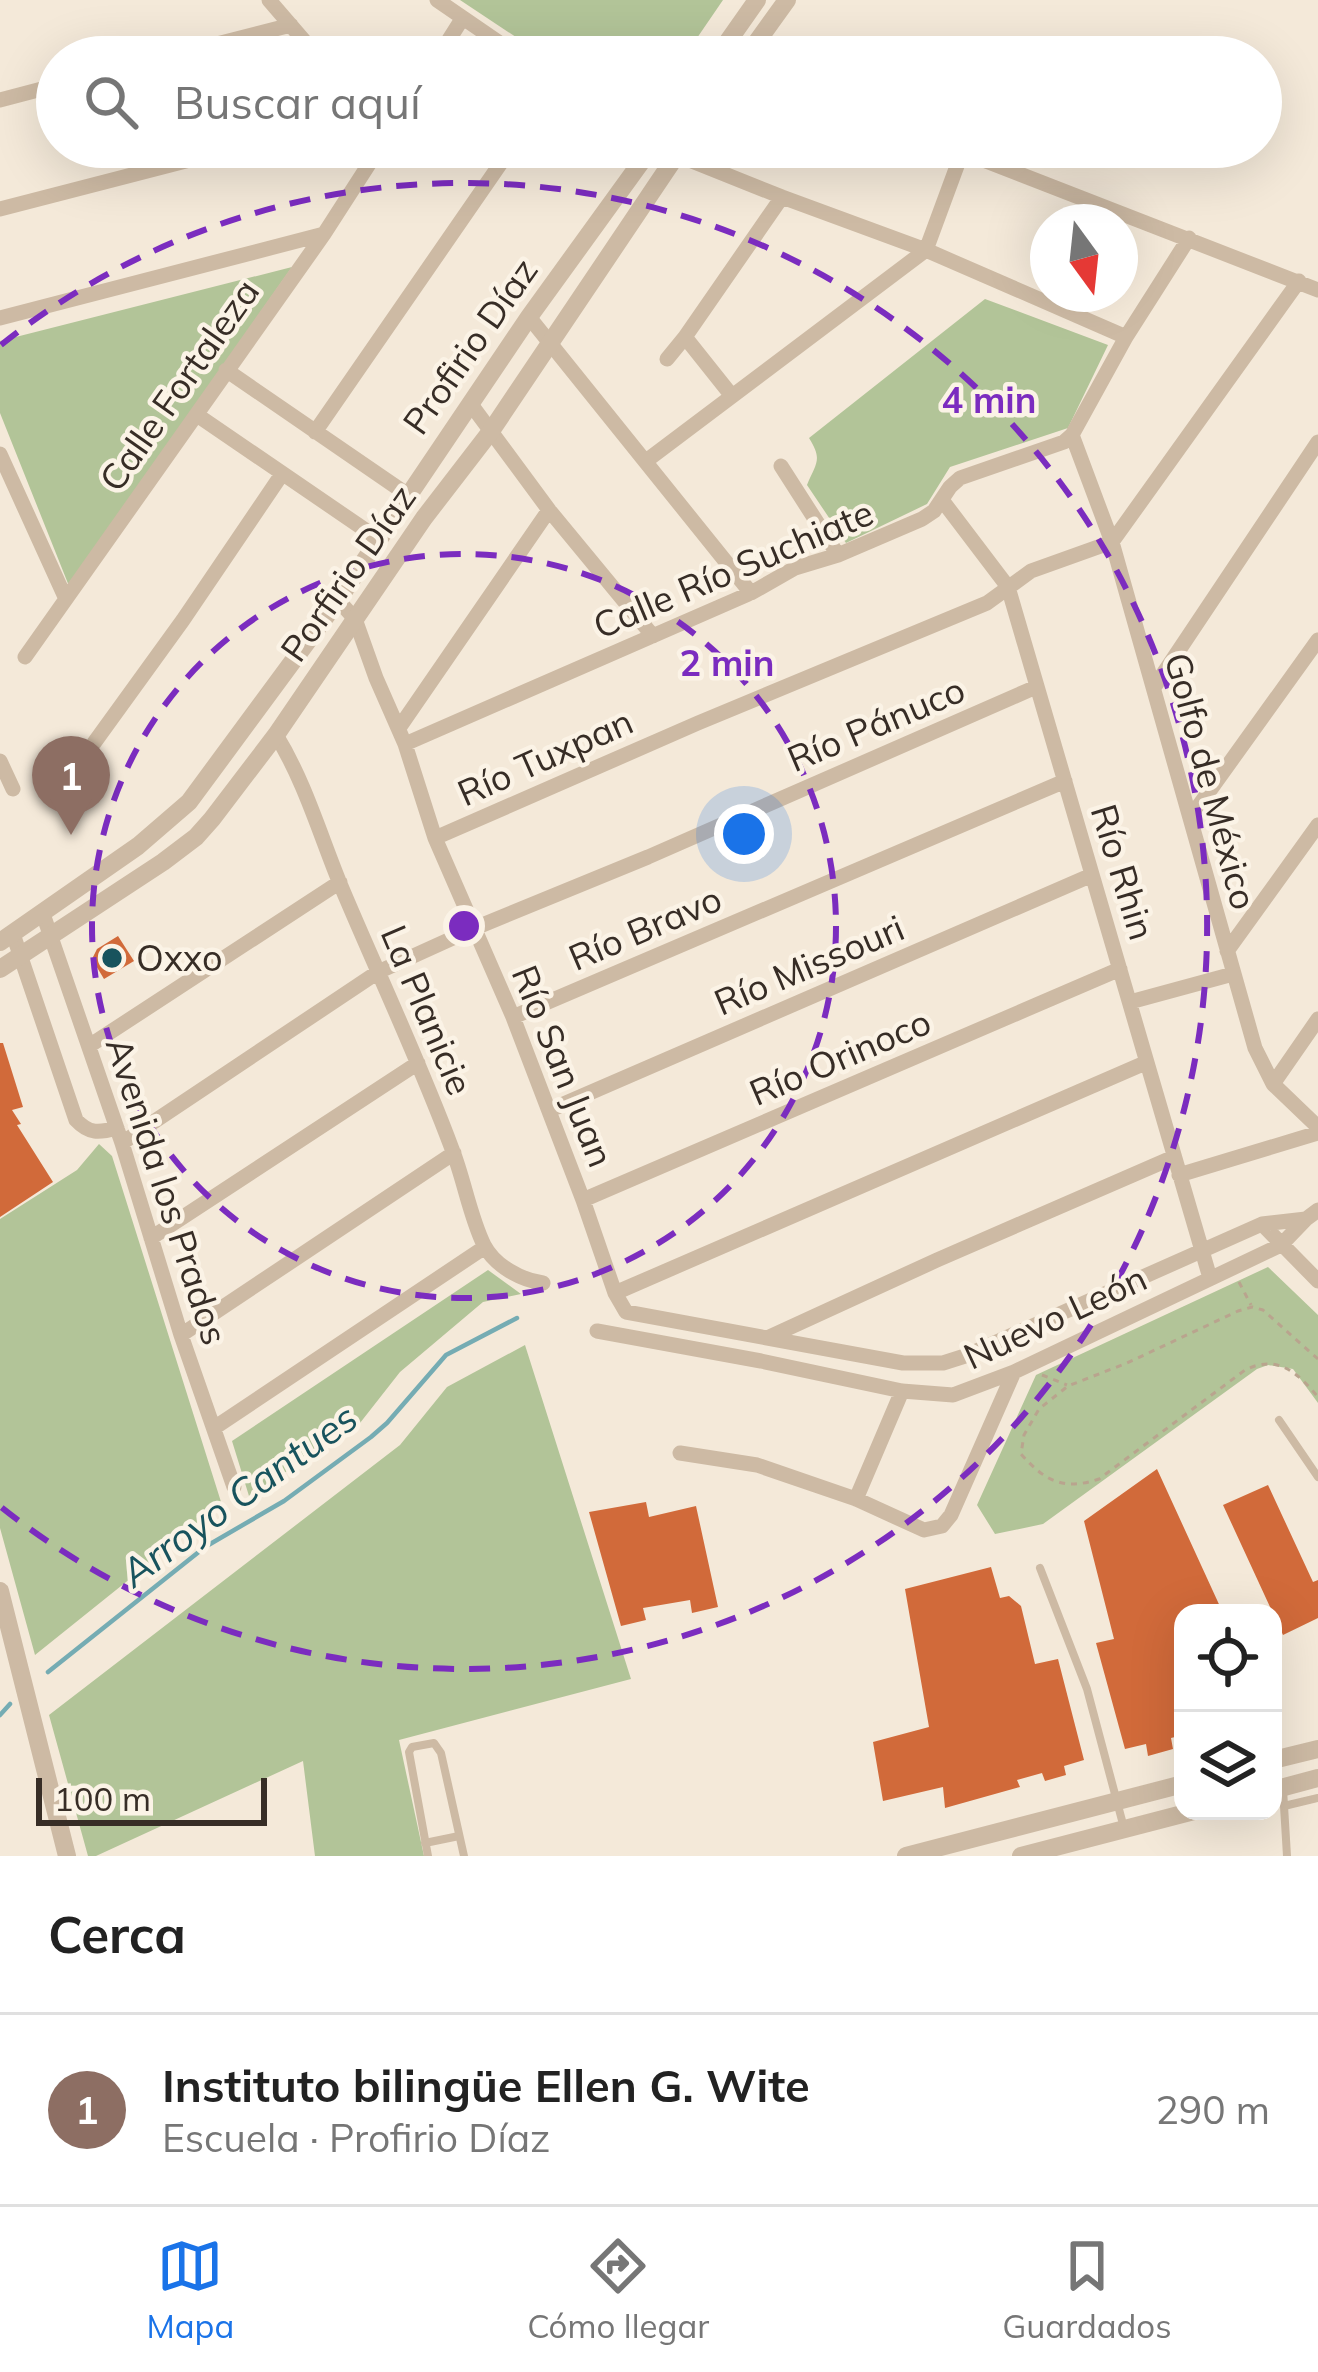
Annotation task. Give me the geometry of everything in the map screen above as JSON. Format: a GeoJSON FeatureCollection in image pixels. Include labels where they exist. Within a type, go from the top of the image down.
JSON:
{"type":"FeatureCollection","features":[{"type":"Feature","properties":{"kind":"street"},"geometry":{"type":"LineString","coordinates":[[268,0],[300,36]]}},
{"type":"Feature","properties":{"kind":"street"},"geometry":{"type":"LineString","coordinates":[[437,0],[488,36]]}},
{"type":"Feature","properties":{"kind":"street"},"geometry":{"type":"LineString","coordinates":[[733,36],[757,0]]}},
{"type":"Feature","properties":{"kind":"street"},"geometry":{"type":"LineString","coordinates":[[761,36],[787,0]]}},
{"type":"Feature","properties":{"kind":"street"},"geometry":{"type":"LineString","coordinates":[[451,36],[462,19]]}},
{"type":"Feature","properties":{"kind":"street"},"geometry":{"type":"LineString","coordinates":[[248,36],[291,25]]}},
{"type":"Feature","properties":{"kind":"street"},"geometry":{"type":"LineString","coordinates":[[0,100],[36,91]]}},
{"type":"Feature","properties":{"kind":"street"},"geometry":{"type":"LineString","coordinates":[[0,209],[159,168]]}},
{"type":"Feature","properties":{"kind":"street","name":"Calle Fortaleza"},"geometry":{"type":"LineString","coordinates":[[25,657],[366,168]]}},
{"type":"Feature","properties":{"kind":"street"},"geometry":{"type":"LineString","coordinates":[[315,432],[497,168]]}},
{"type":"Feature","properties":{"kind":"street","name":"Profirio Díaz"},"geometry":{"type":"LineString","coordinates":[[6,938],[138,846],[189,802],[338,599],[529,317],[651,168]]}},
{"type":"Feature","properties":{"kind":"street","name":"Porfirio Díaz"},"geometry":{"type":"LineString","coordinates":[[0,969],[163,862],[212,820],[491,430],[656,168]]}},
{"type":"Feature","properties":{"kind":"street"},"geometry":{"type":"LineString","coordinates":[[713,168],[926,250],[1126,338]]}},
{"type":"Feature","properties":{"kind":"street"},"geometry":{"type":"LineString","coordinates":[[646,461],[926,250],[952,168]]}},
{"type":"Feature","properties":{"kind":"street"},"geometry":{"type":"LineString","coordinates":[[1007,168],[1318,290]]}},
{"type":"Feature","properties":{"kind":"street"},"geometry":{"type":"LineString","coordinates":[[667,359],[782,197]]}},
{"type":"Feature","properties":{"kind":"street"},"geometry":{"type":"LineString","coordinates":[[0,318],[324,233]]}},
{"type":"Feature","properties":{"kind":"street"},"geometry":{"type":"LineString","coordinates":[[1072,435],[1189,238]]}},
{"type":"Feature","properties":{"kind":"street"},"geometry":{"type":"LineString","coordinates":[[1112,542],[1299,280]]}},
{"type":"Feature","properties":{"kind":"street"},"geometry":{"type":"LineString","coordinates":[[529,317],[751,593]]}},
{"type":"Feature","properties":{"kind":"street"},"geometry":{"type":"LineString","coordinates":[[686,337],[732,396]]}},
{"type":"Feature","properties":{"kind":"street"},"geometry":{"type":"LineString","coordinates":[[226,370],[409,495]]}},
{"type":"Feature","properties":{"kind":"street"},"geometry":{"type":"LineString","coordinates":[[470,404],[652,636]]}},
{"type":"Feature","properties":{"kind":"street"},"geometry":{"type":"LineString","coordinates":[[197,415],[377,538]]}},
{"type":"Feature","properties":{"kind":"street","name":"Golfo de México"},"geometry":{"type":"LineString","coordinates":[[1072,435],[1112,542],[1155,686],[1255,1048],[1273,1084],[1318,1130]]}},
{"type":"Feature","properties":{"kind":"street","name":"Calle Río Suchiate"},"geometry":{"type":"LineString","coordinates":[[402,736],[652,636],[751,593],[794,568],[922,519],[960,478],[1054,447],[1072,435]]}},
{"type":"Feature","properties":{"kind":"street"},"geometry":{"type":"LineString","coordinates":[[1155,686],[1318,442]]}},
{"type":"Feature","properties":{"kind":"street"},"geometry":{"type":"LineString","coordinates":[[0,454],[65,597]]}},
{"type":"Feature","properties":{"kind":"street"},"geometry":{"type":"LineString","coordinates":[[782,466],[838,555]]}},
{"type":"Feature","properties":{"kind":"street"},"geometry":{"type":"LineString","coordinates":[[94,743],[282,473]]}},
{"type":"Feature","properties":{"kind":"street","name":"Río Rhin"},"geometry":{"type":"LineString","coordinates":[[942,500],[1008,587],[1210,1279]]}},
{"type":"Feature","properties":{"kind":"street"},"geometry":{"type":"LineString","coordinates":[[402,736],[550,510]]}},
{"type":"Feature","properties":{"kind":"street","name":"Río Tuxpan"},"geometry":{"type":"LineString","coordinates":[[435,838],[987,603],[1030,571],[1112,542]]}},
{"type":"Feature","properties":{"kind":"street","name":"Río San Juan"},"geometry":{"type":"LineString","coordinates":[[338,599],[355,619],[402,736],[435,838],[550,1110],[615,1293]]}},
{"type":"Feature","properties":{"kind":"street"},"geometry":{"type":"LineString","coordinates":[[1190,818],[1318,640]]}},
{"type":"Feature","properties":{"kind":"street","name":"Río Pánuco"},"geometry":{"type":"LineString","coordinates":[[119,1136],[379,972],[1036,687]]}},
{"type":"Feature","properties":{"kind":"street","name":"La Planicie"},"geometry":{"type":"LineString","coordinates":[[276,735],[298,770],[418,1063],[484,1246]]}},
{"type":"Feature","properties":{"kind":"street"},"geometry":{"type":"LineString","coordinates":[[0,760],[13,789]]}},
{"type":"Feature","properties":{"kind":"street","name":"Río Bravo"},"geometry":{"type":"LineString","coordinates":[[513,1017],[1065,781]]}},
{"type":"Feature","properties":{"kind":"street"},"geometry":{"type":"LineString","coordinates":[[1227,951],[1318,825]]}},
{"type":"Feature","properties":{"kind":"street","name":"Río Missouri"},"geometry":{"type":"LineString","coordinates":[[550,1110],[1092,875]]}},
{"type":"Feature","properties":{"kind":"street"},"geometry":{"type":"LineString","coordinates":[[89,1046],[340,882]]}},
{"type":"Feature","properties":{"kind":"street","name":"Avenida los Prados"},"geometry":{"type":"LineString","coordinates":[[43,914],[234,1486]]}},
{"type":"Feature","properties":{"kind":"street"},"geometry":{"type":"LineString","coordinates":[[6,938],[20,956],[76,1120],[86,1131],[119,1136]]}},
{"type":"Feature","properties":{"kind":"street","name":"Río Orinoco"},"geometry":{"type":"LineString","coordinates":[[584,1200],[1120,969]]}},
{"type":"Feature","properties":{"kind":"street"},"geometry":{"type":"LineString","coordinates":[[1130,1002],[1233,974]]}},
{"type":"Feature","properties":{"kind":"street"},"geometry":{"type":"LineString","coordinates":[[1273,1084],[1318,1019]]}},
{"type":"Feature","properties":{"kind":"street"},"geometry":{"type":"LineString","coordinates":[[151,1238],[418,1063]]}},
{"type":"Feature","properties":{"kind":"street"},"geometry":{"type":"LineString","coordinates":[[626,1337],[626,1312],[615,1293],[1145,1063]]}},
{"type":"Feature","properties":{"kind":"street"},"geometry":{"type":"LineString","coordinates":[[1179,1175],[1318,1130]]}},
{"type":"Feature","properties":{"kind":"street"},"geometry":{"type":"LineString","coordinates":[[181,1335],[454,1154]]}},
{"type":"Feature","properties":{"kind":"street"},"geometry":{"type":"LineString","coordinates":[[767,1338],[1174,1157]]}},
{"type":"Feature","properties":{"kind":"street","name":"Nuevo León"},"geometry":{"type":"LineString","coordinates":[[626,1312],[903,1364],[943,1363],[1262,1223],[1312,1215]]}},
{"type":"Feature","properties":{"kind":"street","name":"Nuevo León"},"geometry":{"type":"LineString","coordinates":[[597,1331],[902,1391],[953,1395],[1019,1370],[1281,1245],[1312,1215]]}},
{"type":"Feature","properties":{"kind":"street"},"geometry":{"type":"LineString","coordinates":[[1262,1223],[1318,1281]]}},
{"type":"Feature","properties":{"kind":"street"},"geometry":{"type":"LineString","coordinates":[[214,1428],[484,1246],[521,1278],[544,1283]]}},
{"type":"Feature","properties":{"kind":"street"},"geometry":{"type":"LineString","coordinates":[[680,1453],[757,1465],[856,1499],[924,1530],[942,1526],[1019,1370]]}},
{"type":"Feature","properties":{"kind":"street"},"geometry":{"type":"LineString","coordinates":[[856,1499],[902,1391]]}},
{"type":"Feature","properties":{"kind":"street"},"geometry":{"type":"LineString","coordinates":[[0,1591],[62,1853]]}},
{"type":"Feature","properties":{"kind":"street"},"geometry":{"type":"LineString","coordinates":[[1282,1758],[1318,1749]]}},
{"type":"Feature","properties":{"kind":"street"},"geometry":{"type":"LineString","coordinates":[[1282,1794],[1318,1778]]}},
{"type":"Feature","properties":{"kind":"street"},"geometry":{"type":"LineString","coordinates":[[906,1856],[1174,1786]]}},
{"type":"Feature","properties":{"kind":"street"},"geometry":{"type":"LineString","coordinates":[[1021,1856],[1174,1816]]}},
{"type":"Feature","properties":{"kind":"lane"},"geometry":{"type":"LineString","coordinates":[[1279,1420],[1318,1477]]}},
{"type":"Feature","properties":{"kind":"lane"},"geometry":{"type":"LineString","coordinates":[[1040,1568],[1088,1689],[1125,1829]]}},
{"type":"Feature","properties":{"kind":"lane"},"geometry":{"type":"LineString","coordinates":[[428,1856],[409,1752],[412,1747],[434,1743],[439,1747],[464,1856]]}},
{"type":"Feature","properties":{"kind":"lane"},"geometry":{"type":"LineString","coordinates":[[1282,1795],[1318,1798]]}},
{"type":"Feature","properties":{"kind":"lane"},"geometry":{"type":"LineString","coordinates":[[1282,1812],[1287,1856]]}},
{"type":"Feature","properties":{"kind":"lane"},"geometry":{"type":"LineString","coordinates":[[425,1843],[459,1836]]}},
{"type":"Feature","properties":{"kind":"path"},"geometry":{"type":"LineString","coordinates":[[1232,1268],[1252,1307]]}},
{"type":"Feature","properties":{"kind":"path"},"geometry":{"type":"LineString","coordinates":[[1318,1359],[1282,1324],[1252,1307],[1068,1386],[1039,1408],[1024,1436],[1021,1454],[1058,1484],[1080,1485],[1099,1479],[1257,1364],[1287,1367],[1318,1397]]}},
{"type":"Feature","properties":{"kind":"path"},"geometry":{"type":"LineString","coordinates":[[1019,1370],[1068,1386]]}},
{"type":"Feature","properties":{"kind":"green space"},"geometry":{"type":"Polygon","coordinates":[[[460,0],[723,0],[698,36],[514,36],[460,0]]]}},
{"type":"Feature","properties":{"kind":"green space"},"geometry":{"type":"Polygon","coordinates":[[[292,267],[69,586],[0,413],[0,341],[292,267]]]}},
{"type":"Feature","properties":{"kind":"green space"},"geometry":{"type":"Polygon","coordinates":[[[985,299],[1108,345],[1068,428],[950,467],[927,504],[846,543],[807,485],[817,457],[809,438],[985,299]]]}},
{"type":"Feature","properties":{"kind":"green space"},"geometry":{"type":"Polygon","coordinates":[[[99,1144],[112,1156],[222,1505],[35,1655],[0,1528],[0,1219],[77,1170],[99,1144]]]}},
{"type":"Feature","properties":{"kind":"green space"},"geometry":{"type":"Polygon","coordinates":[[[1268,1267],[1318,1315],[1318,1403],[1293,1369],[1268,1365],[1257,1369],[1043,1524],[995,1534],[977,1505],[1036,1375],[1268,1267]]]}},
{"type":"Feature","properties":{"kind":"green space"},"geometry":{"type":"Polygon","coordinates":[[[488,1270],[521,1294],[483,1302],[400,1372],[360,1423],[249,1496],[232,1441],[488,1270]]]}},
{"type":"Feature","properties":{"kind":"green space"},"geometry":{"type":"Polygon","coordinates":[[[525,1345],[631,1679],[399,1740],[424,1856],[315,1856],[303,1761],[88,1856],[49,1715],[400,1445],[447,1387],[525,1345]]]}},
{"type":"Feature","properties":{"kind":"building"},"geometry":{"type":"Polygon","coordinates":[[[118,936],[134,961],[104,979],[92,959],[97,949],[118,936]]]}},
{"type":"Feature","properties":{"kind":"building"},"geometry":{"type":"Polygon","coordinates":[[[0,1043],[23,1107],[12,1110],[21,1124],[17,1125],[53,1182],[0,1217],[0,1043]]]}},
{"type":"Feature","properties":{"kind":"building"},"geometry":{"type":"Polygon","coordinates":[[[1157,1469],[1219,1604],[1174,1604],[1173,1749],[1148,1756],[1146,1744],[1125,1749],[1096,1643],[1114,1639],[1084,1521],[1157,1469]]]}},
{"type":"Feature","properties":{"kind":"building"},"geometry":{"type":"Polygon","coordinates":[[[1268,1485],[1313,1582],[1318,1580],[1318,1618],[1283,1635],[1282,1604],[1269,1604],[1223,1505],[1268,1485]]]}},
{"type":"Feature","properties":{"kind":"building"},"geometry":{"type":"Polygon","coordinates":[[[646,1502],[649,1517],[696,1506],[718,1607],[692,1613],[690,1600],[643,1608],[646,1620],[621,1626],[589,1512],[646,1502]]]}},
{"type":"Feature","properties":{"kind":"building"},"geometry":{"type":"Polygon","coordinates":[[[991,1567],[1000,1598],[1009,1596],[1021,1606],[1035,1664],[1058,1659],[1084,1760],[1064,1766],[1066,1775],[1045,1781],[1042,1773],[1017,1780],[1020,1787],[945,1808],[943,1787],[883,1801],[873,1742],[929,1727],[905,1589],[991,1567]]]}},
{"type":"Feature","properties":{"kind":"waterway","name":"Arroyo Cantues"},"geometry":{"type":"LineString","coordinates":[[48,1672],[205,1547],[284,1501],[371,1437],[446,1355],[517,1318]]}},
{"type":"Feature","properties":{"kind":"waterway","name":"Arroyo Cantues"},"geometry":{"type":"LineString","coordinates":[[0,1715],[10,1704]]}},
{"type":"Feature","properties":{"kind":"place","name":"Instituto bilingüe Ellen G. Wite"},"geometry":{"type":"Point","coordinates":[71,835]}},
{"type":"Feature","properties":{"kind":"place","name":"Oxxo"},"geometry":{"type":"Point","coordinates":[112,958]}}]}
